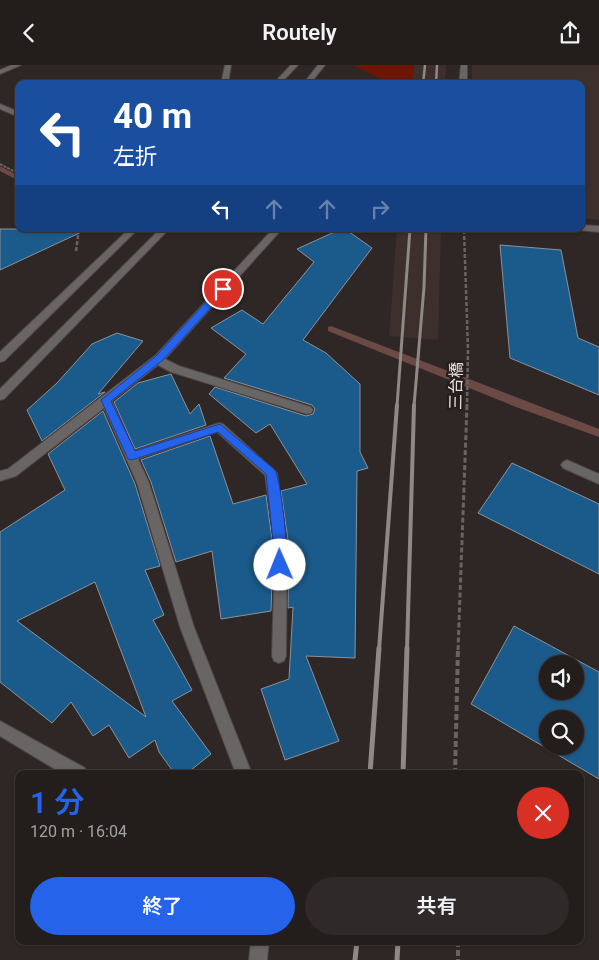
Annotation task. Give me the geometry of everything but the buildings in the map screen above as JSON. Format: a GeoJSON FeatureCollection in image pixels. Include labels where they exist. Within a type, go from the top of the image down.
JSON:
{"type":"FeatureCollection","features":[{"type":"Feature","properties":{"kind":"street"},"geometry":{"type":"LineString","coordinates":[[0,72],[18,65]]}},
{"type":"Feature","properties":{"kind":"street"},"geometry":{"type":"LineString","coordinates":[[225,80],[228,65]]}},
{"type":"Feature","properties":{"kind":"street"},"geometry":{"type":"LineString","coordinates":[[280,80],[295,65]]}},
{"type":"Feature","properties":{"kind":"street"},"geometry":{"type":"LineString","coordinates":[[309,80],[322,65]]}},
{"type":"Feature","properties":{"kind":"street"},"geometry":{"type":"LineString","coordinates":[[463,80],[464,65]]}},
{"type":"Feature","properties":{"kind":"street"},"geometry":{"type":"LineString","coordinates":[[0,106],[15,113]]}},
{"type":"Feature","properties":{"kind":"street"},"geometry":{"type":"LineString","coordinates":[[585,228],[599,229]]}},
{"type":"Feature","properties":{"kind":"street"},"geometry":{"type":"LineString","coordinates":[[0,358],[131,232]]}},
{"type":"Feature","properties":{"kind":"street"},"geometry":{"type":"LineString","coordinates":[[0,396],[162,232]]}},
{"type":"Feature","properties":{"kind":"street"},"geometry":{"type":"LineString","coordinates":[[0,484],[6,475],[157,360],[275,232]]}},
{"type":"Feature","properties":{"kind":"street"},"geometry":{"type":"LineString","coordinates":[[157,360],[175,369],[307,410]]}},
{"type":"Feature","properties":{"kind":"street"},"geometry":{"type":"LineString","coordinates":[[106,400],[143,483],[187,627],[242,770]]}},
{"type":"Feature","properties":{"kind":"street"},"geometry":{"type":"LineString","coordinates":[[132,456],[220,427],[272,473],[281,547],[279,656]]}},
{"type":"Feature","properties":{"kind":"street"},"geometry":{"type":"LineString","coordinates":[[567,465],[599,479]]}},
{"type":"Feature","properties":{"kind":"street"},"geometry":{"type":"LineString","coordinates":[[0,729],[72,770]]}},
{"type":"Feature","properties":{"kind":"street"},"geometry":{"type":"LineString","coordinates":[[258,960],[260,945]]}},
{"type":"Feature","properties":{"kind":"path"},"geometry":{"type":"LineString","coordinates":[[0,164],[15,172]]}},
{"type":"Feature","properties":{"kind":"path"},"geometry":{"type":"LineString","coordinates":[[76,257],[79,232]]}},
{"type":"Feature","properties":{"kind":"path","name":"三台橋"},"geometry":{"type":"LineString","coordinates":[[455,770],[467,422],[468,349],[464,232]]}},
{"type":"Feature","properties":{"kind":"path"},"geometry":{"type":"LineString","coordinates":[[458,945],[458,960]]}},
{"type":"Feature","properties":{"kind":"shaded area"},"geometry":{"type":"Polygon","coordinates":[[[352,65],[414,65],[412,80],[383,80],[352,65]]]}},
{"type":"Feature","properties":{"kind":"shaded area"},"geometry":{"type":"Polygon","coordinates":[[[414,65],[446,65],[445,80],[412,80],[414,65]]]}},
{"type":"Feature","properties":{"kind":"shaded area"},"geometry":{"type":"Polygon","coordinates":[[[472,65],[599,65],[599,220],[585,218],[585,80],[472,80],[472,65]]]}},
{"type":"Feature","properties":{"kind":"shaded area"},"geometry":{"type":"Polygon","coordinates":[[[397,232],[441,232],[438,340],[389,336],[397,232]]]}},
{"type":"Feature","properties":{"kind":"waterway"},"geometry":{"type":"LineString","coordinates":[[0,168],[15,177]]}},
{"type":"Feature","properties":{"kind":"waterway"},"geometry":{"type":"LineString","coordinates":[[331,329],[520,404],[599,433]]}},
{"type":"Feature","properties":{"kind":"railway"},"geometry":{"type":"LineString","coordinates":[[423,80],[425,65]]}},
{"type":"Feature","properties":{"kind":"railway"},"geometry":{"type":"LineString","coordinates":[[436,80],[437,65]]}},
{"type":"Feature","properties":{"kind":"railway"},"geometry":{"type":"LineString","coordinates":[[397,406],[410,232]]}},
{"type":"Feature","properties":{"kind":"railway"},"geometry":{"type":"LineString","coordinates":[[414,406],[424,287],[426,232]]}},
{"type":"Feature","properties":{"kind":"railway"},"geometry":{"type":"LineString","coordinates":[[379,650],[397,405]]}},
{"type":"Feature","properties":{"kind":"railway"},"geometry":{"type":"LineString","coordinates":[[407,650],[414,405]]}},
{"type":"Feature","properties":{"kind":"railway"},"geometry":{"type":"LineString","coordinates":[[370,770],[379,648]]}},
{"type":"Feature","properties":{"kind":"railway"},"geometry":{"type":"LineString","coordinates":[[403,770],[407,648]]}},
{"type":"Feature","properties":{"kind":"railway"},"geometry":{"type":"LineString","coordinates":[[355,960],[357,945]]}},
{"type":"Feature","properties":{"kind":"railway"},"geometry":{"type":"LineString","coordinates":[[397,960],[398,945]]}},
{"type":"Feature","properties":{"kind":"route"},"geometry":{"type":"LineString","coordinates":[[223,289],[160,358],[106,400],[132,456],[220,427],[272,473],[281,547],[280,565]]}}]}
